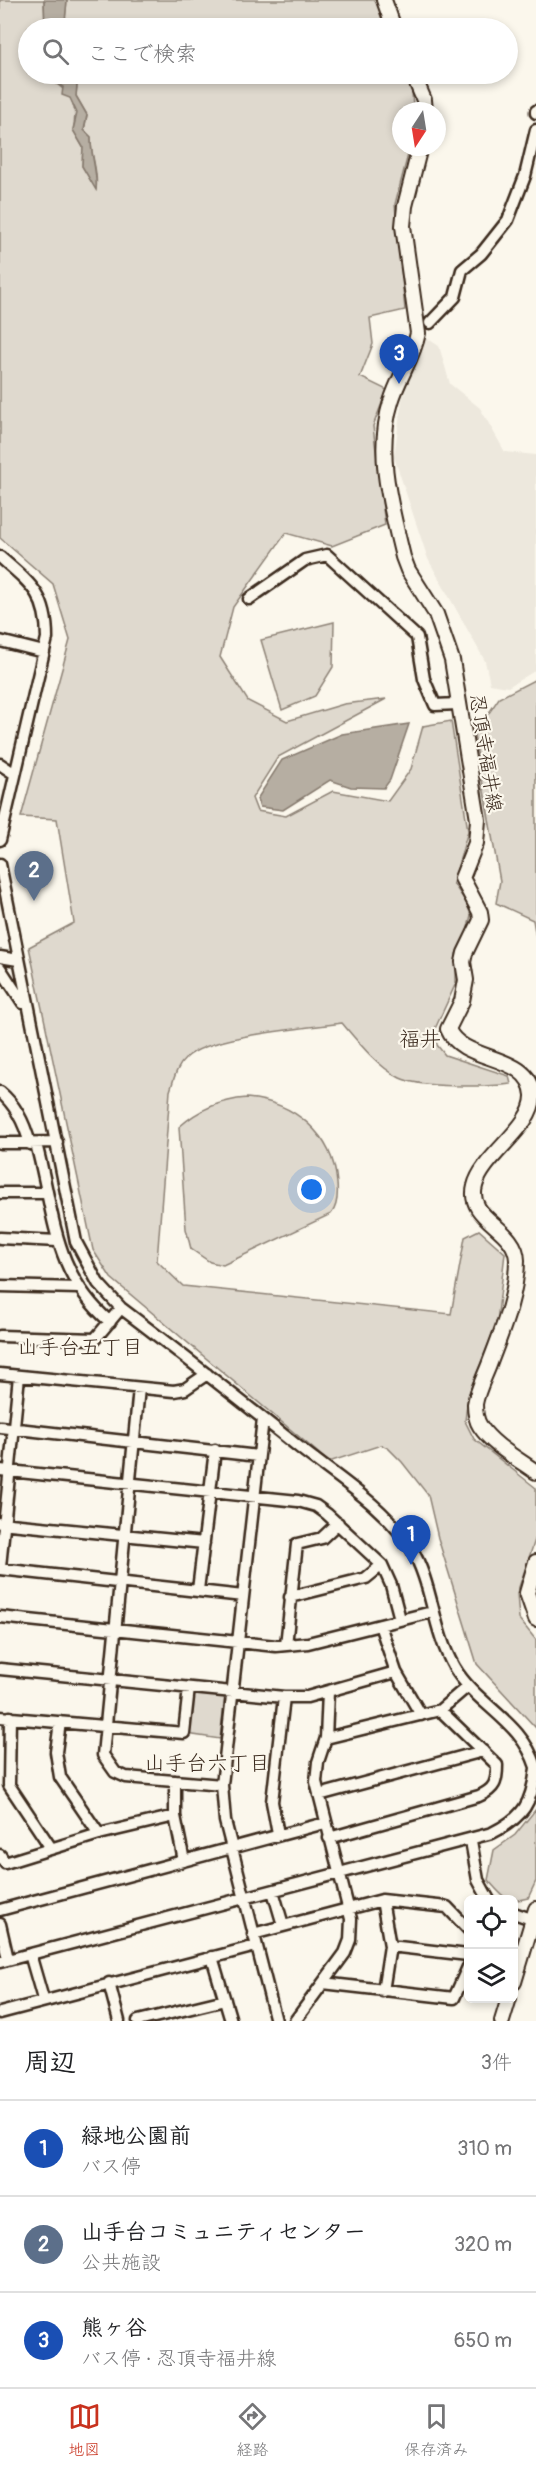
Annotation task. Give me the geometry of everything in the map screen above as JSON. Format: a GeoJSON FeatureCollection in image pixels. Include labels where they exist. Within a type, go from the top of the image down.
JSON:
{"type":"FeatureCollection","features":[{"type":"Feature","properties":{"kind":"main road"},"geometry":{"type":"LineString","coordinates":[[384,0],[390,18]]}},
{"type":"Feature","properties":{"kind":"main road"},"geometry":{"type":"LineString","coordinates":[[417,84],[424,102]]}},
{"type":"Feature","properties":{"kind":"main road","name":"忍頂寺福井線"},"geometry":{"type":"LineString","coordinates":[[418,156],[405,206],[403,226],[418,333],[414,351],[392,399],[383,433],[385,468],[403,557],[413,578],[436,614],[452,660],[478,832],[462,878],[480,912],[481,920],[465,953],[463,962],[466,980],[462,1001],[448,1029],[452,1039],[462,1047],[518,1069],[528,1082],[533,1095],[530,1111],[478,1176],[473,1198],[477,1210],[509,1238],[515,1248],[517,1260],[504,1324],[477,1397],[476,1415],[487,1434],[536,1472]]}},
{"type":"Feature","properties":{"kind":"main road"},"geometry":{"type":"LineString","coordinates":[[536,1562],[527,1593],[536,1619]]}},
{"type":"Feature","properties":{"kind":"main road"},"geometry":{"type":"LineString","coordinates":[[518,1965],[533,1914]]}},
{"type":"Feature","properties":{"kind":"main road"},"geometry":{"type":"LineString","coordinates":[[501,2021],[507,2003]]}},
{"type":"Feature","properties":{"kind":"street"},"geometry":{"type":"LineString","coordinates":[[430,324],[455,297],[462,270],[481,254],[508,220],[525,176],[536,130]]}},
{"type":"Feature","properties":{"kind":"street"},"geometry":{"type":"LineString","coordinates":[[249,599],[305,560],[327,555],[417,637],[424,679],[435,705],[458,704]]}},
{"type":"Feature","properties":{"kind":"street"},"geometry":{"type":"LineString","coordinates":[[0,557],[33,585],[43,602],[47,619],[44,652],[15,774],[3,807],[0,840]]}},
{"type":"Feature","properties":{"kind":"street"},"geometry":{"type":"LineString","coordinates":[[0,641],[44,652]]}},
{"type":"Feature","properties":{"kind":"street"},"geometry":{"type":"LineString","coordinates":[[0,764],[15,774]]}},
{"type":"Feature","properties":{"kind":"street"},"geometry":{"type":"LineString","coordinates":[[0,864],[28,1014],[57,1142],[76,1242],[98,1283],[121,1308],[387,1517],[419,1564],[444,1648],[468,1686],[517,1730],[530,1748],[536,1768],[533,1794],[523,1812],[510,1824],[471,1841],[4,1960],[0,1924]]}},
{"type":"Feature","properties":{"kind":"street"},"geometry":{"type":"LineString","coordinates":[[0,957],[18,960]]}},
{"type":"Feature","properties":{"kind":"street"},"geometry":{"type":"LineString","coordinates":[[0,968],[14,985],[28,1014]]}},
{"type":"Feature","properties":{"kind":"street"},"geometry":{"type":"LineString","coordinates":[[0,1092],[9,1099],[33,1144],[57,1240],[78,1288],[110,1322]]}},
{"type":"Feature","properties":{"kind":"street"},"geometry":{"type":"LineString","coordinates":[[0,1143],[57,1142]]}},
{"type":"Feature","properties":{"kind":"street"},"geometry":{"type":"LineString","coordinates":[[0,1192],[47,1193]]}},
{"type":"Feature","properties":{"kind":"street"},"geometry":{"type":"LineString","coordinates":[[0,1238],[57,1240]]}},
{"type":"Feature","properties":{"kind":"street"},"geometry":{"type":"LineString","coordinates":[[0,1286],[78,1288]]}},
{"type":"Feature","properties":{"kind":"street"},"geometry":{"type":"LineString","coordinates":[[0,1336],[95,1339],[121,1308]]}},
{"type":"Feature","properties":{"kind":"street"},"geometry":{"type":"LineString","coordinates":[[0,1374],[174,1392],[185,1389],[207,1374]]}},
{"type":"Feature","properties":{"kind":"street"},"geometry":{"type":"LineString","coordinates":[[19,1376],[14,1429],[5,1470],[0,1568],[243,1596]]}},
{"type":"Feature","properties":{"kind":"street"},"geometry":{"type":"LineString","coordinates":[[139,1388],[103,1755],[115,1772],[126,1777],[222,1785]]}},
{"type":"Feature","properties":{"kind":"street"},"geometry":{"type":"LineString","coordinates":[[263,1419],[222,1785],[225,1821],[276,2021]]}},
{"type":"Feature","properties":{"kind":"street"},"geometry":{"type":"LineString","coordinates":[[0,1428],[258,1456]]}},
{"type":"Feature","properties":{"kind":"street"},"geometry":{"type":"LineString","coordinates":[[198,1590],[215,1450]]}},
{"type":"Feature","properties":{"kind":"street"},"geometry":{"type":"LineString","coordinates":[[5,1470],[210,1491],[316,1506],[338,1522],[382,1565],[391,1585],[400,1620]]}},
{"type":"Feature","properties":{"kind":"street"},"geometry":{"type":"LineString","coordinates":[[286,1646],[297,1544],[322,1538],[338,1522]]}},
{"type":"Feature","properties":{"kind":"street"},"geometry":{"type":"LineString","coordinates":[[2,1524],[204,1543]]}},
{"type":"Feature","properties":{"kind":"street"},"geometry":{"type":"LineString","coordinates":[[290,1597],[366,1578],[382,1565]]}},
{"type":"Feature","properties":{"kind":"street"},"geometry":{"type":"LineString","coordinates":[[0,1617],[238,1643],[286,1646],[308,1643],[432,1612]]}},
{"type":"Feature","properties":{"kind":"street"},"geometry":{"type":"LineString","coordinates":[[380,1625],[396,1672],[420,1715]]}},
{"type":"Feature","properties":{"kind":"street"},"geometry":{"type":"LineString","coordinates":[[0,1669],[284,1697],[307,1697],[396,1672]]}},
{"type":"Feature","properties":{"kind":"street"},"geometry":{"type":"LineString","coordinates":[[326,1738],[441,1710],[468,1686]]}},
{"type":"Feature","properties":{"kind":"street"},"geometry":{"type":"LineString","coordinates":[[51,1848],[9,1785],[5,1717],[184,1733],[189,1688]]}},
{"type":"Feature","properties":{"kind":"street"},"geometry":{"type":"LineString","coordinates":[[295,2021],[345,1953],[350,1940],[348,1907],[316,1782],[318,1762],[326,1738],[328,1692]]}},
{"type":"Feature","properties":{"kind":"street"},"geometry":{"type":"LineString","coordinates":[[278,1834],[272,1802],[284,1697]]}},
{"type":"Feature","properties":{"kind":"street"},"geometry":{"type":"LineString","coordinates":[[329,1838],[479,1796],[492,1790],[497,1780],[496,1765],[441,1710]]}},
{"type":"Feature","properties":{"kind":"street"},"geometry":{"type":"LineString","coordinates":[[60,1722],[56,1752],[60,1776],[99,1834]]}},
{"type":"Feature","properties":{"kind":"street"},"geometry":{"type":"LineString","coordinates":[[319,1795],[483,1751]]}},
{"type":"Feature","properties":{"kind":"street"},"geometry":{"type":"LineString","coordinates":[[175,1781],[175,1816],[184,1861]]}},
{"type":"Feature","properties":{"kind":"street"},"geometry":{"type":"LineString","coordinates":[[0,1855],[5,1863],[99,1834],[175,1816]]}},
{"type":"Feature","properties":{"kind":"street"},"geometry":{"type":"LineString","coordinates":[[0,1910],[184,1861],[231,1846],[325,1823]]}},
{"type":"Feature","properties":{"kind":"street"},"geometry":{"type":"LineString","coordinates":[[471,1841],[478,1880],[487,1895]]}},
{"type":"Feature","properties":{"kind":"street"},"geometry":{"type":"LineString","coordinates":[[273,1891],[283,1925]]}},
{"type":"Feature","properties":{"kind":"street"},"geometry":{"type":"LineString","coordinates":[[253,1934],[348,1907],[382,1900],[447,1906],[464,1925]]}},
{"type":"Feature","properties":{"kind":"street"},"geometry":{"type":"LineString","coordinates":[[382,1900],[390,1946],[383,1991]]}},
{"type":"Feature","properties":{"kind":"street"},"geometry":{"type":"LineString","coordinates":[[518,1913],[533,1914]]}},
{"type":"Feature","properties":{"kind":"street"},"geometry":{"type":"LineString","coordinates":[[4,2015],[43,1999],[256,1946]]}},
{"type":"Feature","properties":{"kind":"street"},"geometry":{"type":"LineString","coordinates":[[390,1946],[464,1955]]}},
{"type":"Feature","properties":{"kind":"street"},"geometry":{"type":"LineString","coordinates":[[30,1954],[43,1999]]}},
{"type":"Feature","properties":{"kind":"street"},"geometry":{"type":"LineString","coordinates":[[212,1957],[231,2021]]}},
{"type":"Feature","properties":{"kind":"street"},"geometry":{"type":"LineString","coordinates":[[323,1983],[454,1998],[464,1977]]}},
{"type":"Feature","properties":{"kind":"street"},"geometry":{"type":"LineString","coordinates":[[109,1983],[119,2021]]}},
{"type":"Feature","properties":{"kind":"street"},"geometry":{"type":"LineString","coordinates":[[138,2021],[225,2000]]}},
{"type":"Feature","properties":{"kind":"shaded area"},"geometry":{"type":"Polygon","coordinates":[[[0,0],[44,0],[45,18],[18,18],[18,84],[57,84],[67,93],[75,113],[73,130],[83,147],[82,166],[96,189],[91,137],[84,130],[87,115],[76,96],[77,84],[409,84],[413,102],[392,102],[392,156],[408,156],[395,204],[405,310],[370,318],[373,344],[360,377],[387,390],[373,426],[385,525],[332,546],[286,533],[233,607],[220,657],[248,701],[287,721],[344,704],[386,699],[278,757],[252,798],[257,811],[286,816],[333,791],[388,801],[411,769],[423,726],[451,721],[468,831],[453,883],[466,902],[471,915],[467,932],[456,954],[456,983],[434,1031],[437,1045],[445,1055],[509,1076],[511,1084],[438,1085],[400,1078],[361,1046],[342,1023],[236,1038],[198,1050],[180,1065],[170,1091],[157,1261],[183,1286],[451,1314],[465,1237],[479,1230],[505,1253],[497,1322],[468,1396],[465,1421],[474,1439],[536,1488],[536,1537],[517,1593],[519,1619],[536,1640],[536,1728],[477,1664],[438,1538],[428,1495],[402,1462],[388,1448],[381,1445],[329,1462],[111,1278],[93,1250],[29,947],[74,923],[57,819],[21,817],[70,640],[53,584],[0,538],[0,0]]]}},
{"type":"Feature","properties":{"kind":"shaded area"},"geometry":{"type":"Polygon","coordinates":[[[44,0],[67,0],[65,18],[45,18],[44,0]]]}},
{"type":"Feature","properties":{"kind":"shaded area"},"geometry":{"type":"Polygon","coordinates":[[[67,0],[378,0],[384,18],[65,18],[67,0]]]}},
{"type":"Feature","properties":{"kind":"shaded area"},"geometry":{"type":"Polygon","coordinates":[[[58,84],[77,84],[76,96],[87,115],[84,130],[91,137],[96,190],[82,166],[83,147],[73,130],[77,113],[70,98],[62,95],[63,87],[58,84]]]}},
{"type":"Feature","properties":{"kind":"shaded area"},"geometry":{"type":"Polygon","coordinates":[[[425,337],[439,346],[450,384],[480,408],[505,452],[536,455],[536,670],[508,687],[490,684],[485,661],[428,559],[394,457],[402,400],[425,337]]]}},
{"type":"Feature","properties":{"kind":"shaded area"},"geometry":{"type":"Polygon","coordinates":[[[334,622],[333,667],[315,696],[282,710],[261,640],[334,622]]]}},
{"type":"Feature","properties":{"kind":"shaded area"},"geometry":{"type":"Polygon","coordinates":[[[536,679],[536,937],[533,920],[496,903],[500,881],[474,735],[499,698],[536,679]]]}},
{"type":"Feature","properties":{"kind":"shaded area"},"geometry":{"type":"Polygon","coordinates":[[[409,724],[390,780],[384,788],[351,787],[330,780],[283,810],[260,807],[257,799],[282,760],[342,734],[409,724]]]}},
{"type":"Feature","properties":{"kind":"shaded area"},"geometry":{"type":"Polygon","coordinates":[[[247,1098],[280,1106],[308,1124],[319,1136],[334,1165],[337,1200],[331,1214],[223,1265],[210,1262],[191,1249],[186,1229],[179,1127],[210,1106],[247,1098]]]}},
{"type":"Feature","properties":{"kind":"shaded area"},"geometry":{"type":"Polygon","coordinates":[[[191,1690],[225,1694],[220,1739],[187,1734],[191,1690]]]}},
{"type":"Feature","properties":{"kind":"shaded area"},"geometry":{"type":"Polygon","coordinates":[[[536,1809],[536,1881],[528,1898],[521,1900],[518,1900],[518,1895],[501,1895],[488,1880],[494,1850],[515,1835],[536,1809]]]}},
{"type":"Feature","properties":{"kind":"place","name":"熊ヶ谷"},"geometry":{"type":"Point","coordinates":[399,384]}},
{"type":"Feature","properties":{"kind":"place","name":"山手台コミュニティセンター"},"geometry":{"type":"Point","coordinates":[34,901]}},
{"type":"Feature","properties":{"kind":"place","name":"緑地公園前"},"geometry":{"type":"Point","coordinates":[411,1565]}},
{"type":"Feature","properties":{"kind":"district","name":"福井"},"geometry":{"type":"Point","coordinates":[420,1039]}},
{"type":"Feature","properties":{"kind":"district","name":"山手台五丁目"},"geometry":{"type":"Point","coordinates":[80,1347]}},
{"type":"Feature","properties":{"kind":"district","name":"山手台六丁目"},"geometry":{"type":"Point","coordinates":[207,1763]}}]}
